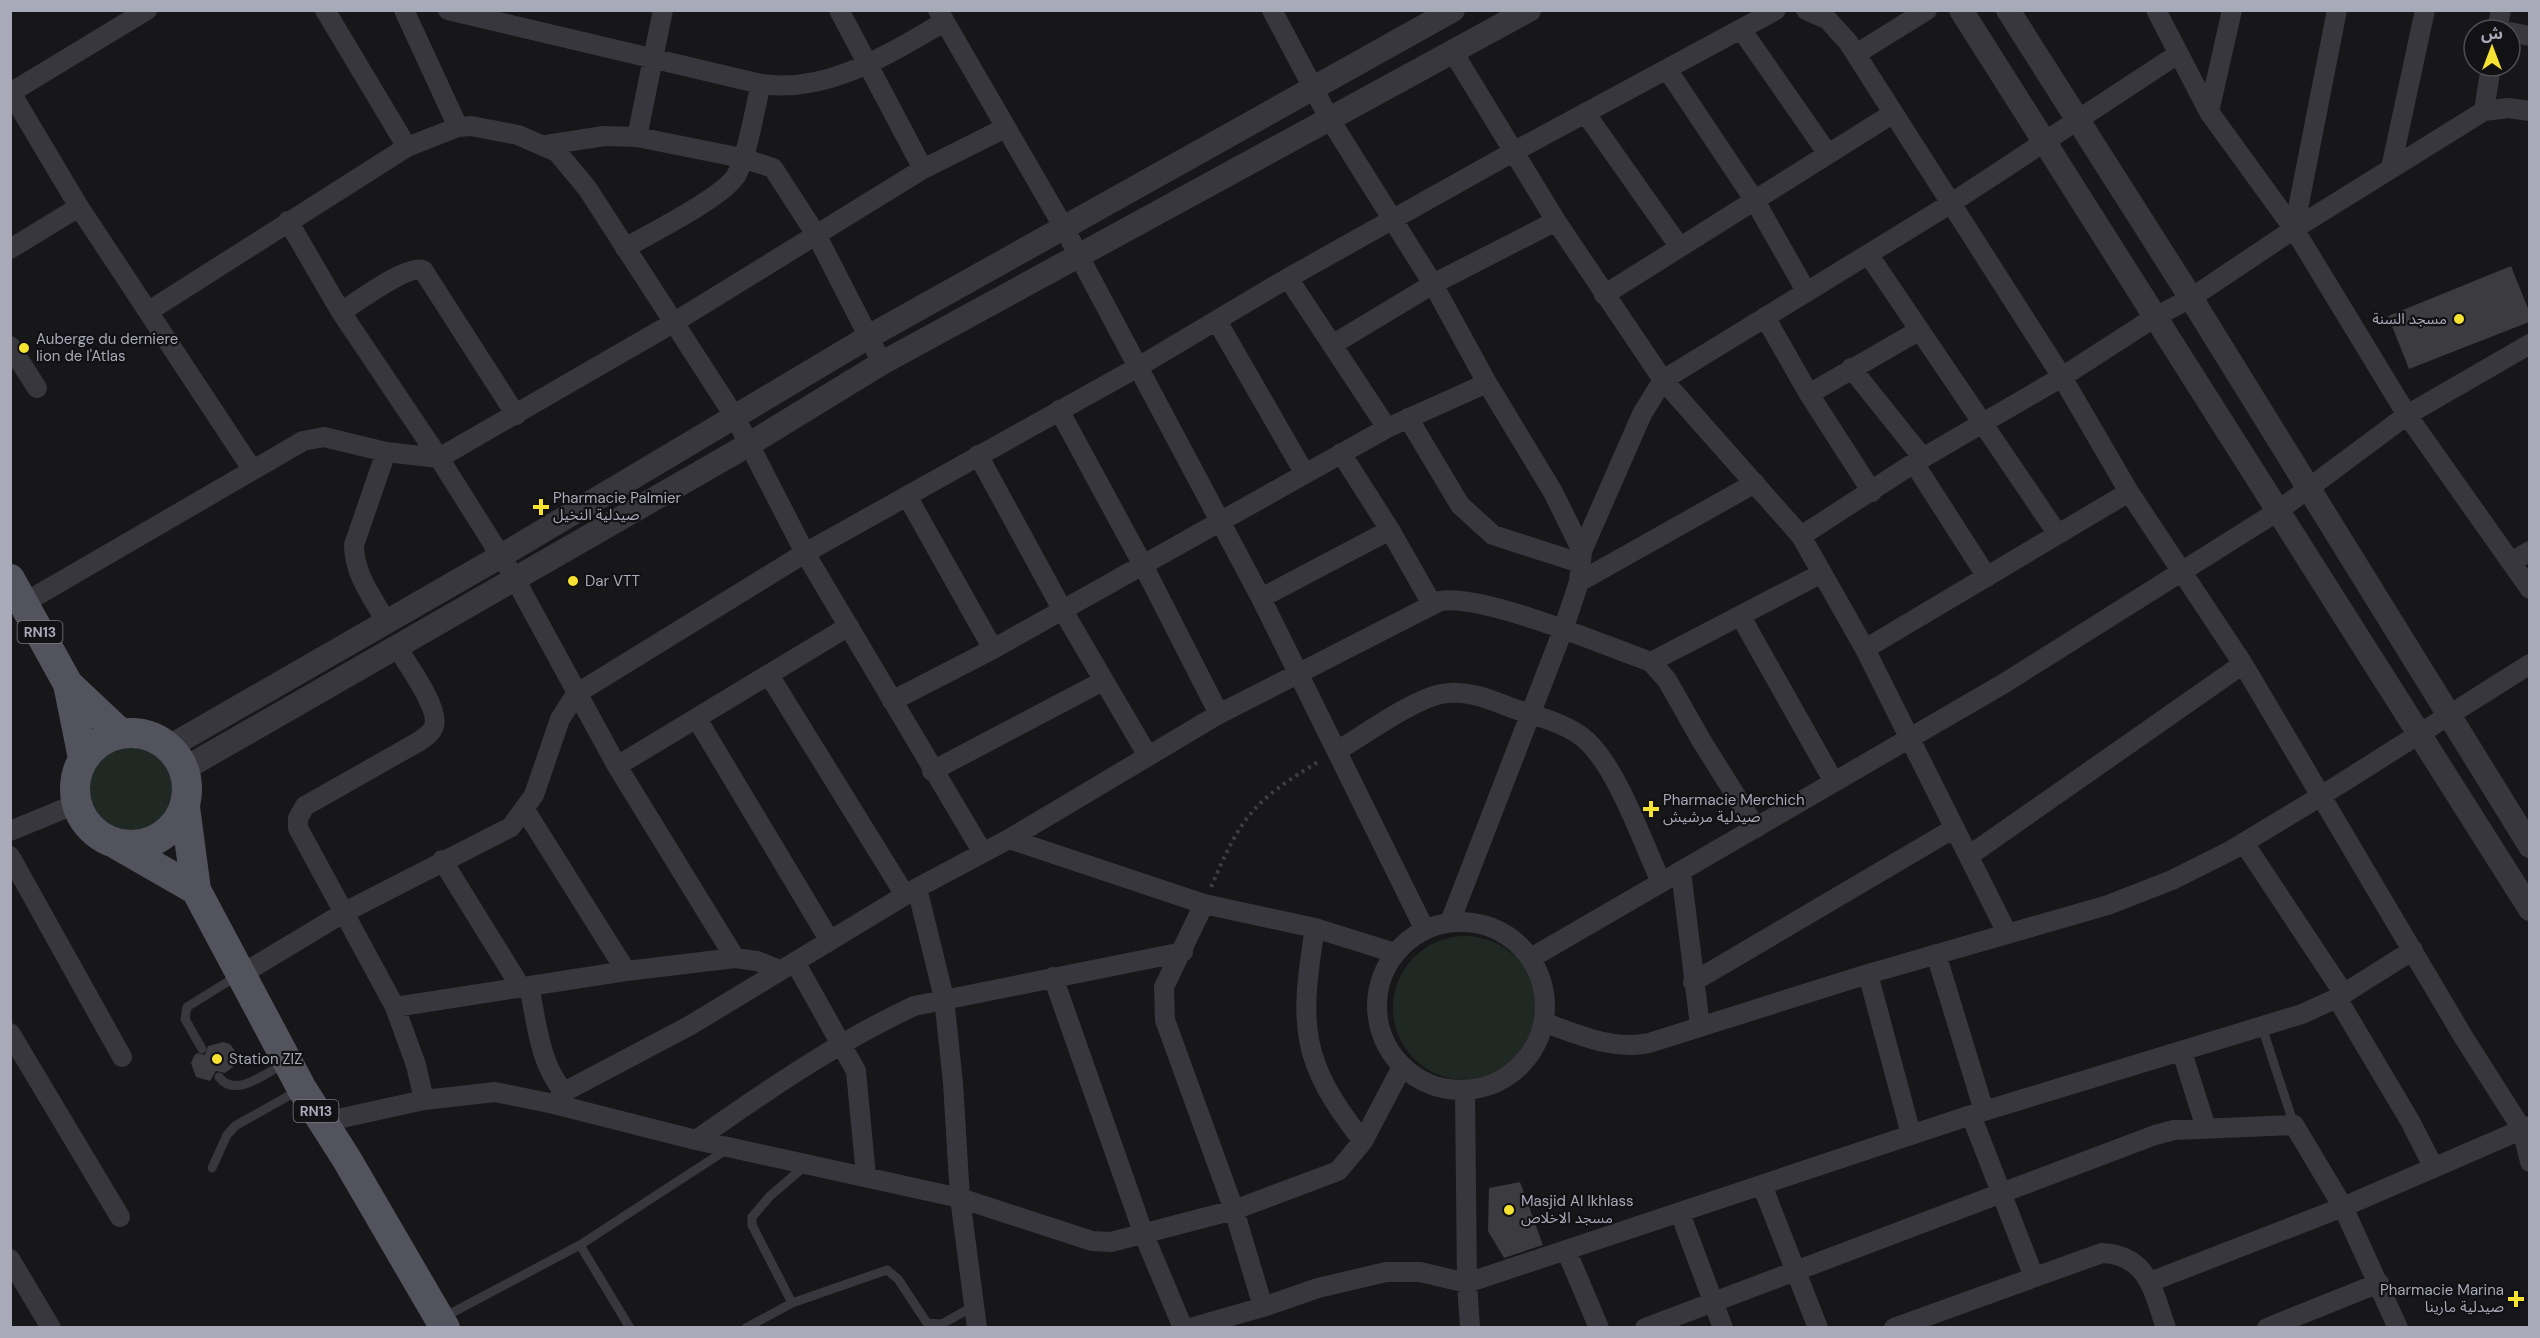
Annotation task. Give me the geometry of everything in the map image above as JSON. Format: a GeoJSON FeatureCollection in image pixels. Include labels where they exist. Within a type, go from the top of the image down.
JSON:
{"type":"FeatureCollection","features":[{"type":"Feature","properties":{"kind":"main road","name":"RN13"},"geometry":{"type":"LineString","coordinates":[[17,591],[68,684],[83,758],[76,772],[74,788],[76,804]]}},
{"type":"Feature","properties":{"kind":"main road","name":"RN13"},"geometry":{"type":"LineString","coordinates":[[68,684],[120,733]]}},
{"type":"Feature","properties":{"kind":"main road"},"geometry":{"type":"LineString","coordinates":[[83,758],[106,738],[120,733],[137,732],[154,737],[177,758]]}},
{"type":"Feature","properties":{"kind":"main road","name":"RN13"},"geometry":{"type":"LineString","coordinates":[[177,758],[188,788],[185,807],[196,890],[302,1089],[324,1122],[443,1324]]}},
{"type":"Feature","properties":{"kind":"main road"},"geometry":{"type":"LineString","coordinates":[[76,804],[84,821],[97,834],[196,890]]}},
{"type":"Feature","properties":{"kind":"main road"},"geometry":{"type":"LineString","coordinates":[[114,843],[131,845],[148,843],[164,835],[176,823],[185,807]]}},
{"type":"Feature","properties":{"kind":"street"},"geometry":{"type":"LineString","coordinates":[[147,10],[11,92],[79,207],[252,470]]}},
{"type":"Feature","properties":{"kind":"street"},"geometry":{"type":"LineString","coordinates":[[325,10],[407,147]]}},
{"type":"Feature","properties":{"kind":"street"},"geometry":{"type":"LineString","coordinates":[[405,10],[458,127]]}},
{"type":"Feature","properties":{"kind":"street"},"geometry":{"type":"LineString","coordinates":[[448,10],[761,84],[791,87],[867,65],[941,16],[1063,226],[1261,598],[1425,930]]}},
{"type":"Feature","properties":{"kind":"street"},"geometry":{"type":"LineString","coordinates":[[637,138],[663,10]]}},
{"type":"Feature","properties":{"kind":"street"},"geometry":{"type":"LineString","coordinates":[[839,10],[923,169]]}},
{"type":"Feature","properties":{"kind":"street"},"geometry":{"type":"LineString","coordinates":[[1272,10],[1329,118],[1432,284],[1487,383],[1553,492],[1580,565]]}},
{"type":"Feature","properties":{"kind":"street"},"geometry":{"type":"LineString","coordinates":[[177,758],[386,621],[501,556],[870,336],[1063,226],[1453,10]]}},
{"type":"Feature","properties":{"kind":"street"},"geometry":{"type":"LineString","coordinates":[[177,758],[396,646],[748,445],[882,363],[1529,10]]}},
{"type":"Feature","properties":{"kind":"street"},"geometry":{"type":"LineString","coordinates":[[242,974],[345,912],[442,860],[511,827],[525,810],[544,770],[560,719],[576,694],[806,553],[978,454],[1138,367],[1288,278],[1513,152],[1776,10]]}},
{"type":"Feature","properties":{"kind":"street"},"geometry":{"type":"LineString","coordinates":[[1806,10],[1828,20],[1839,30],[1856,54],[1892,114],[2062,377],[2129,492],[2243,664],[2464,1038],[2526,1128],[2529,1162]]}},
{"type":"Feature","properties":{"kind":"street"},"geometry":{"type":"LineString","coordinates":[[1856,54],[1927,10]]}},
{"type":"Feature","properties":{"kind":"street"},"geometry":{"type":"LineString","coordinates":[[1961,10],[2420,733],[2529,909]]}},
{"type":"Feature","properties":{"kind":"street"},"geometry":{"type":"LineString","coordinates":[[2008,10],[2191,298],[2450,714],[2529,846]]}},
{"type":"Feature","properties":{"kind":"street"},"geometry":{"type":"LineString","coordinates":[[2156,10],[2210,112],[2294,229],[2407,415],[2529,589]]}},
{"type":"Feature","properties":{"kind":"street"},"geometry":{"type":"LineString","coordinates":[[2210,112],[2232,10]]}},
{"type":"Feature","properties":{"kind":"street"},"geometry":{"type":"LineString","coordinates":[[2294,229],[2337,10]]}},
{"type":"Feature","properties":{"kind":"street"},"geometry":{"type":"LineString","coordinates":[[2391,168],[2425,10]]}},
{"type":"Feature","properties":{"kind":"street"},"geometry":{"type":"LineString","coordinates":[[1741,29],[1828,154]]}},
{"type":"Feature","properties":{"kind":"street"},"geometry":{"type":"LineString","coordinates":[[1453,52],[1513,152],[1604,295],[1664,380],[1801,536],[1865,649],[2007,933]]}},
{"type":"Feature","properties":{"kind":"street"},"geometry":{"type":"LineString","coordinates":[[1449,922],[1563,630],[1580,565],[1642,414],[1664,380],[1950,204],[2178,54]]}},
{"type":"Feature","properties":{"kind":"street"},"geometry":{"type":"LineString","coordinates":[[1666,69],[1755,201],[1806,291]]}},
{"type":"Feature","properties":{"kind":"street"},"geometry":{"type":"LineString","coordinates":[[2484,111],[2489,78]]}},
{"type":"Feature","properties":{"kind":"street"},"geometry":{"type":"LineString","coordinates":[[625,249],[725,187],[737,174],[761,84]]}},
{"type":"Feature","properties":{"kind":"street"},"geometry":{"type":"LineString","coordinates":[[1801,536],[1918,461],[2062,377],[2155,317],[2191,298],[2294,229],[2484,111],[2508,108],[2529,111]]}},
{"type":"Feature","properties":{"kind":"street"},"geometry":{"type":"LineString","coordinates":[[1586,114],[1679,246]]}},
{"type":"Feature","properties":{"kind":"street"},"geometry":{"type":"LineString","coordinates":[[1604,295],[1892,114]]}},
{"type":"Feature","properties":{"kind":"street"},"geometry":{"type":"LineString","coordinates":[[148,311],[407,147],[458,127],[492,129],[546,145],[573,167],[735,417],[806,553],[932,771],[983,853]]}},
{"type":"Feature","properties":{"kind":"street"},"geometry":{"type":"LineString","coordinates":[[17,591],[252,470],[294,445],[314,437],[340,440],[386,452],[439,458],[673,323],[818,236],[923,169],[1005,128]]}},
{"type":"Feature","properties":{"kind":"street"},"geometry":{"type":"LineString","coordinates":[[546,145],[594,137],[637,138],[742,158],[773,168],[818,236],[882,363]]}},
{"type":"Feature","properties":{"kind":"street"},"geometry":{"type":"LineString","coordinates":[[10,249],[79,207]]}},
{"type":"Feature","properties":{"kind":"street"},"geometry":{"type":"LineString","coordinates":[[1332,345],[1432,284],[1556,220]]}},
{"type":"Feature","properties":{"kind":"street"},"geometry":{"type":"LineString","coordinates":[[288,221],[341,312],[439,458],[514,577],[617,766],[735,958]]}},
{"type":"Feature","properties":{"kind":"street"},"geometry":{"type":"LineString","coordinates":[[1868,254],[2057,533]]}},
{"type":"Feature","properties":{"kind":"street"},"geometry":{"type":"LineString","coordinates":[[341,312],[404,273],[417,268],[423,270],[516,415]]}},
{"type":"Feature","properties":{"kind":"street"},"geometry":{"type":"LineString","coordinates":[[1288,278],[1387,428]]}},
{"type":"Feature","properties":{"kind":"street"},"geometry":{"type":"LineString","coordinates":[[1765,317],[1809,394],[1872,492]]}},
{"type":"Feature","properties":{"kind":"street"},"geometry":{"type":"LineString","coordinates":[[1217,321],[1305,474]]}},
{"type":"Feature","properties":{"kind":"street"},"geometry":{"type":"LineString","coordinates":[[1809,394],[1918,331]]}},
{"type":"Feature","properties":{"kind":"street"},"geometry":{"type":"LineString","coordinates":[[1531,958],[2003,684],[2278,511],[2407,415],[2529,344]]}},
{"type":"Feature","properties":{"kind":"street"},"geometry":{"type":"LineString","coordinates":[[10,346],[37,388]]}},
{"type":"Feature","properties":{"kind":"street"},"geometry":{"type":"LineString","coordinates":[[1851,368],[1918,461],[1988,578]]}},
{"type":"Feature","properties":{"kind":"street"},"geometry":{"type":"LineString","coordinates":[[892,701],[993,649],[1387,428],[1487,383]]}},
{"type":"Feature","properties":{"kind":"street"},"geometry":{"type":"LineString","coordinates":[[1059,410],[1143,565],[1219,714]]}},
{"type":"Feature","properties":{"kind":"street"},"geometry":{"type":"LineString","coordinates":[[1408,418],[1460,505],[1493,535],[1580,565],[1755,483]]}},
{"type":"Feature","properties":{"kind":"street"},"geometry":{"type":"LineString","coordinates":[[386,452],[354,545],[354,561],[359,576],[386,621]]}},
{"type":"Feature","properties":{"kind":"street"},"geometry":{"type":"LineString","coordinates":[[1341,453],[1390,530],[1432,604]]}},
{"type":"Feature","properties":{"kind":"street"},"geometry":{"type":"LineString","coordinates":[[978,454],[1062,609],[1148,756]]}},
{"type":"Feature","properties":{"kind":"street"},"geometry":{"type":"LineString","coordinates":[[1865,649],[1988,578],[2057,533],[2129,492]]}},
{"type":"Feature","properties":{"kind":"street"},"geometry":{"type":"LineString","coordinates":[[907,496],[993,649]]}},
{"type":"Feature","properties":{"kind":"street"},"geometry":{"type":"LineString","coordinates":[[1261,598],[1390,530]]}},
{"type":"Feature","properties":{"kind":"street"},"geometry":{"type":"LineString","coordinates":[[2511,562],[2529,550]]}},
{"type":"Feature","properties":{"kind":"street"},"geometry":{"type":"LineString","coordinates":[[1652,662],[1822,573]]}},
{"type":"Feature","properties":{"kind":"street"},"geometry":{"type":"LineString","coordinates":[[559,1098],[689,1026],[911,891],[1009,839],[1219,714],[1432,604],[1450,599],[1466,601],[1563,630],[1652,662],[1667,680],[1756,828]]}},
{"type":"Feature","properties":{"kind":"street"},"geometry":{"type":"LineString","coordinates":[[1741,617],[1834,782]]}},
{"type":"Feature","properties":{"kind":"street"},"geometry":{"type":"LineString","coordinates":[[617,766],[849,626]]}},
{"type":"Feature","properties":{"kind":"street"},"geometry":{"type":"LineString","coordinates":[[396,646],[434,710],[435,725],[431,732],[418,742],[305,806],[298,818],[302,836],[395,1008],[414,1058],[423,1100]]}},
{"type":"Feature","properties":{"kind":"street"},"geometry":{"type":"LineString","coordinates":[[1970,855],[2243,664]]}},
{"type":"Feature","properties":{"kind":"street"},"geometry":{"type":"LineString","coordinates":[[1545,1023],[1603,1042],[1635,1046],[2139,894],[2172,880],[2244,843],[2529,664]]}},
{"type":"Feature","properties":{"kind":"street"},"geometry":{"type":"LineString","coordinates":[[769,675],[911,891],[944,998],[953,1083],[960,1198],[977,1328]]}},
{"type":"Feature","properties":{"kind":"street"},"geometry":{"type":"LineString","coordinates":[[932,771],[1103,681]]}},
{"type":"Feature","properties":{"kind":"street"},"geometry":{"type":"LineString","coordinates":[[1337,751],[1422,701],[1440,694],[1459,692],[1478,695],[1530,714],[1567,729],[1586,740],[1598,755],[1619,790],[1661,882]]}},
{"type":"Feature","properties":{"kind":"street"},"geometry":{"type":"LineString","coordinates":[[697,719],[830,941]]}},
{"type":"Feature","properties":{"kind":"street"},"geometry":{"type":"LineString","coordinates":[[10,831],[76,804]]}},
{"type":"Feature","properties":{"kind":"street"},"geometry":{"type":"LineString","coordinates":[[525,810],[626,971]]}},
{"type":"Feature","properties":{"kind":"street"},"geometry":{"type":"LineString","coordinates":[[1693,982],[1953,829]]}},
{"type":"Feature","properties":{"kind":"street"},"geometry":{"type":"LineString","coordinates":[[1009,839],[1204,904],[1315,928],[1395,953]]}},
{"type":"Feature","properties":{"kind":"street"},"geometry":{"type":"LineString","coordinates":[[2244,843],[2340,996],[2434,1168]]}},
{"type":"Feature","properties":{"kind":"street"},"geometry":{"type":"LineString","coordinates":[[10,856],[122,1057]]}},
{"type":"Feature","properties":{"kind":"street"},"geometry":{"type":"LineString","coordinates":[[442,860],[525,986],[544,1058],[559,1098]]}},
{"type":"Feature","properties":{"kind":"street"},"geometry":{"type":"LineString","coordinates":[[1681,871],[1700,1026]]}},
{"type":"Feature","properties":{"kind":"street"},"geometry":{"type":"LineString","coordinates":[[1204,904],[1183,952],[1164,987],[1165,1020],[1234,1210],[1263,1307]]}},
{"type":"Feature","properties":{"kind":"street"},"geometry":{"type":"LineString","coordinates":[[1449,922],[1486,924],[1509,935],[1531,958],[1540,974],[1546,998],[1545,1023],[1529,1057],[1501,1081],[1465,1091],[1431,1086],[1402,1067],[1386,1047],[1378,1024],[1376,999],[1382,974],[1395,953],[1413,935],[1449,922]]}},
{"type":"Feature","properties":{"kind":"street"},"geometry":{"type":"LineString","coordinates":[[1315,928],[1306,1004],[1309,1049],[1321,1082],[1339,1111],[1363,1141]]}},
{"type":"Feature","properties":{"kind":"street"},"geometry":{"type":"LineString","coordinates":[[1190,1328],[1318,1288],[1386,1272],[1420,1272],[1467,1283],[1566,1252],[1911,1134],[2302,1014],[2340,996],[2413,950]]}},
{"type":"Feature","properties":{"kind":"street"},"geometry":{"type":"LineString","coordinates":[[696,1140],[773,1086],[876,1023],[905,1010],[944,998],[1183,952]]}},
{"type":"Feature","properties":{"kind":"street"},"geometry":{"type":"LineString","coordinates":[[1936,954],[1977,1113],[2001,1194],[2034,1277]]}},
{"type":"Feature","properties":{"kind":"street"},"geometry":{"type":"LineString","coordinates":[[395,1008],[626,971],[735,958],[787,966],[843,1044],[856,1071],[866,1176]]}},
{"type":"Feature","properties":{"kind":"street"},"geometry":{"type":"LineString","coordinates":[[1868,974],[1911,1134]]}},
{"type":"Feature","properties":{"kind":"street"},"geometry":{"type":"LineString","coordinates":[[1053,977],[1144,1235],[1183,1328]]}},
{"type":"Feature","properties":{"kind":"street"},"geometry":{"type":"LineString","coordinates":[[10,1033],[120,1216]]}},
{"type":"Feature","properties":{"kind":"street"},"geometry":{"type":"LineString","coordinates":[[2182,1052],[2206,1128]]}},
{"type":"Feature","properties":{"kind":"street"},"geometry":{"type":"LineString","coordinates":[[324,1122],[423,1100],[495,1092],[559,1098],[696,1140],[960,1198],[1092,1241],[1111,1242],[1234,1210],[1338,1171],[1363,1141],[1402,1067]]}},
{"type":"Feature","properties":{"kind":"street"},"geometry":{"type":"LineString","coordinates":[[1465,1091],[1467,1283],[1470,1328]]}},
{"type":"Feature","properties":{"kind":"street"},"geometry":{"type":"LineString","coordinates":[[1645,1328],[2155,1135],[2174,1130],[2294,1125],[2343,1207],[2398,1328]]}},
{"type":"Feature","properties":{"kind":"street"},"geometry":{"type":"LineString","coordinates":[[2150,1282],[2343,1207],[2526,1128]]}},
{"type":"Feature","properties":{"kind":"street"},"geometry":{"type":"LineString","coordinates":[[1761,1185],[1818,1328]]}},
{"type":"Feature","properties":{"kind":"street"},"geometry":{"type":"LineString","coordinates":[[1680,1213],[1723,1328]]}},
{"type":"Feature","properties":{"kind":"street"},"geometry":{"type":"LineString","coordinates":[[1566,1252],[1599,1328]]}},
{"type":"Feature","properties":{"kind":"street"},"geometry":{"type":"LineString","coordinates":[[1894,1328],[2102,1253],[2118,1253],[2134,1261],[2150,1282],[2166,1328]]}},
{"type":"Feature","properties":{"kind":"street"},"geometry":{"type":"LineString","coordinates":[[10,1259],[51,1328]]}},
{"type":"Feature","properties":{"kind":"street"},"geometry":{"type":"LineString","coordinates":[[2267,1328],[2379,1283]]}},
{"type":"Feature","properties":{"kind":"lane"},"geometry":{"type":"LineString","coordinates":[[202,1049],[185,1019],[187,1007],[242,974]]}},
{"type":"Feature","properties":{"kind":"lane"},"geometry":{"type":"LineString","coordinates":[[2262,1027],[2294,1125]]}},
{"type":"Feature","properties":{"kind":"lane"},"geometry":{"type":"LineString","coordinates":[[219,1077],[226,1085],[236,1087],[288,1062]]}},
{"type":"Feature","properties":{"kind":"lane"},"geometry":{"type":"LineString","coordinates":[[212,1168],[227,1135],[235,1126],[302,1089]]}},
{"type":"Feature","properties":{"kind":"lane"},"geometry":{"type":"LineString","coordinates":[[443,1324],[476,1298],[580,1245],[730,1147]]}},
{"type":"Feature","properties":{"kind":"lane"},"geometry":{"type":"LineString","coordinates":[[792,1303],[752,1225],[752,1216],[763,1202],[807,1164]]}},
{"type":"Feature","properties":{"kind":"lane"},"geometry":{"type":"LineString","coordinates":[[580,1245],[630,1328]]}},
{"type":"Feature","properties":{"kind":"lane"},"geometry":{"type":"LineString","coordinates":[[746,1328],[761,1324],[792,1303],[886,1270],[898,1279],[927,1323],[942,1324],[975,1305]]}},
{"type":"Feature","properties":{"kind":"path"},"geometry":{"type":"LineString","coordinates":[[1204,904],[1228,846],[1244,819],[1257,804],[1284,783],[1337,751]]}},
{"type":"Feature","properties":{"kind":"shaded area"},"geometry":{"type":"Polygon","coordinates":[[[132,737],[151,741],[167,752],[178,768],[182,787],[178,806],[167,822],[151,833],[132,837],[113,833],[97,822],[86,806],[82,787],[86,768],[97,752],[113,741],[132,737]]]}},
{"type":"Feature","properties":{"kind":"shaded area"},"geometry":{"type":"Polygon","coordinates":[[[1465,936],[1492,942],[1505,948],[1516,957],[1525,968],[1531,981],[1537,1008],[1531,1035],[1525,1048],[1516,1059],[1505,1068],[1492,1074],[1465,1080],[1438,1074],[1425,1068],[1414,1059],[1405,1048],[1399,1035],[1393,1008],[1399,981],[1405,968],[1414,957],[1425,948],[1438,942],[1465,936]]]}},
{"type":"Feature","properties":{"kind":"building","name":"مسجد السنة"},"geometry":{"type":"Polygon","coordinates":[[[2511,266],[2529,311],[2529,322],[2409,369],[2388,316],[2511,266]]]}},
{"type":"Feature","properties":{"kind":"building"},"geometry":{"type":"Polygon","coordinates":[[[223,1042],[230,1044],[238,1055],[233,1067],[225,1073],[216,1071],[210,1081],[196,1077],[191,1063],[194,1056],[197,1053],[205,1055],[208,1046],[223,1042]]]}},
{"type":"Feature","properties":{"kind":"building","name":"Masjid Al Ikhlass مسجد الاخلاص"},"geometry":{"type":"Polygon","coordinates":[[[1520,1182],[1543,1245],[1504,1258],[1488,1231],[1489,1188],[1520,1182]]]}},
{"type":"Feature","properties":{"kind":"place","name":"مسجد السنة"},"geometry":{"type":"Point","coordinates":[2459,319]}},
{"type":"Feature","properties":{"kind":"place","name":"Auberge du derniere lion de l'Atlas"},"geometry":{"type":"Point","coordinates":[24,348]}},
{"type":"Feature","properties":{"kind":"place","name":"Pharmacie Palmier صيدلية النخيل"},"geometry":{"type":"Point","coordinates":[541,507]}},
{"type":"Feature","properties":{"kind":"place","name":"Dar VTT"},"geometry":{"type":"Point","coordinates":[573,581]}},
{"type":"Feature","properties":{"kind":"place","name":"Pharmacie Merchich صيدلية مرشيش"},"geometry":{"type":"Point","coordinates":[1651,809]}},
{"type":"Feature","properties":{"kind":"place","name":"Station ZIZ"},"geometry":{"type":"Point","coordinates":[217,1059]}},
{"type":"Feature","properties":{"kind":"place","name":"Masjid Al Ikhlass مسجد الاخلاص"},"geometry":{"type":"Point","coordinates":[1509,1210]}},
{"type":"Feature","properties":{"kind":"place","name":"Pharmacie Marina صيدلية مارينا"},"geometry":{"type":"Point","coordinates":[2516,1299]}}]}
